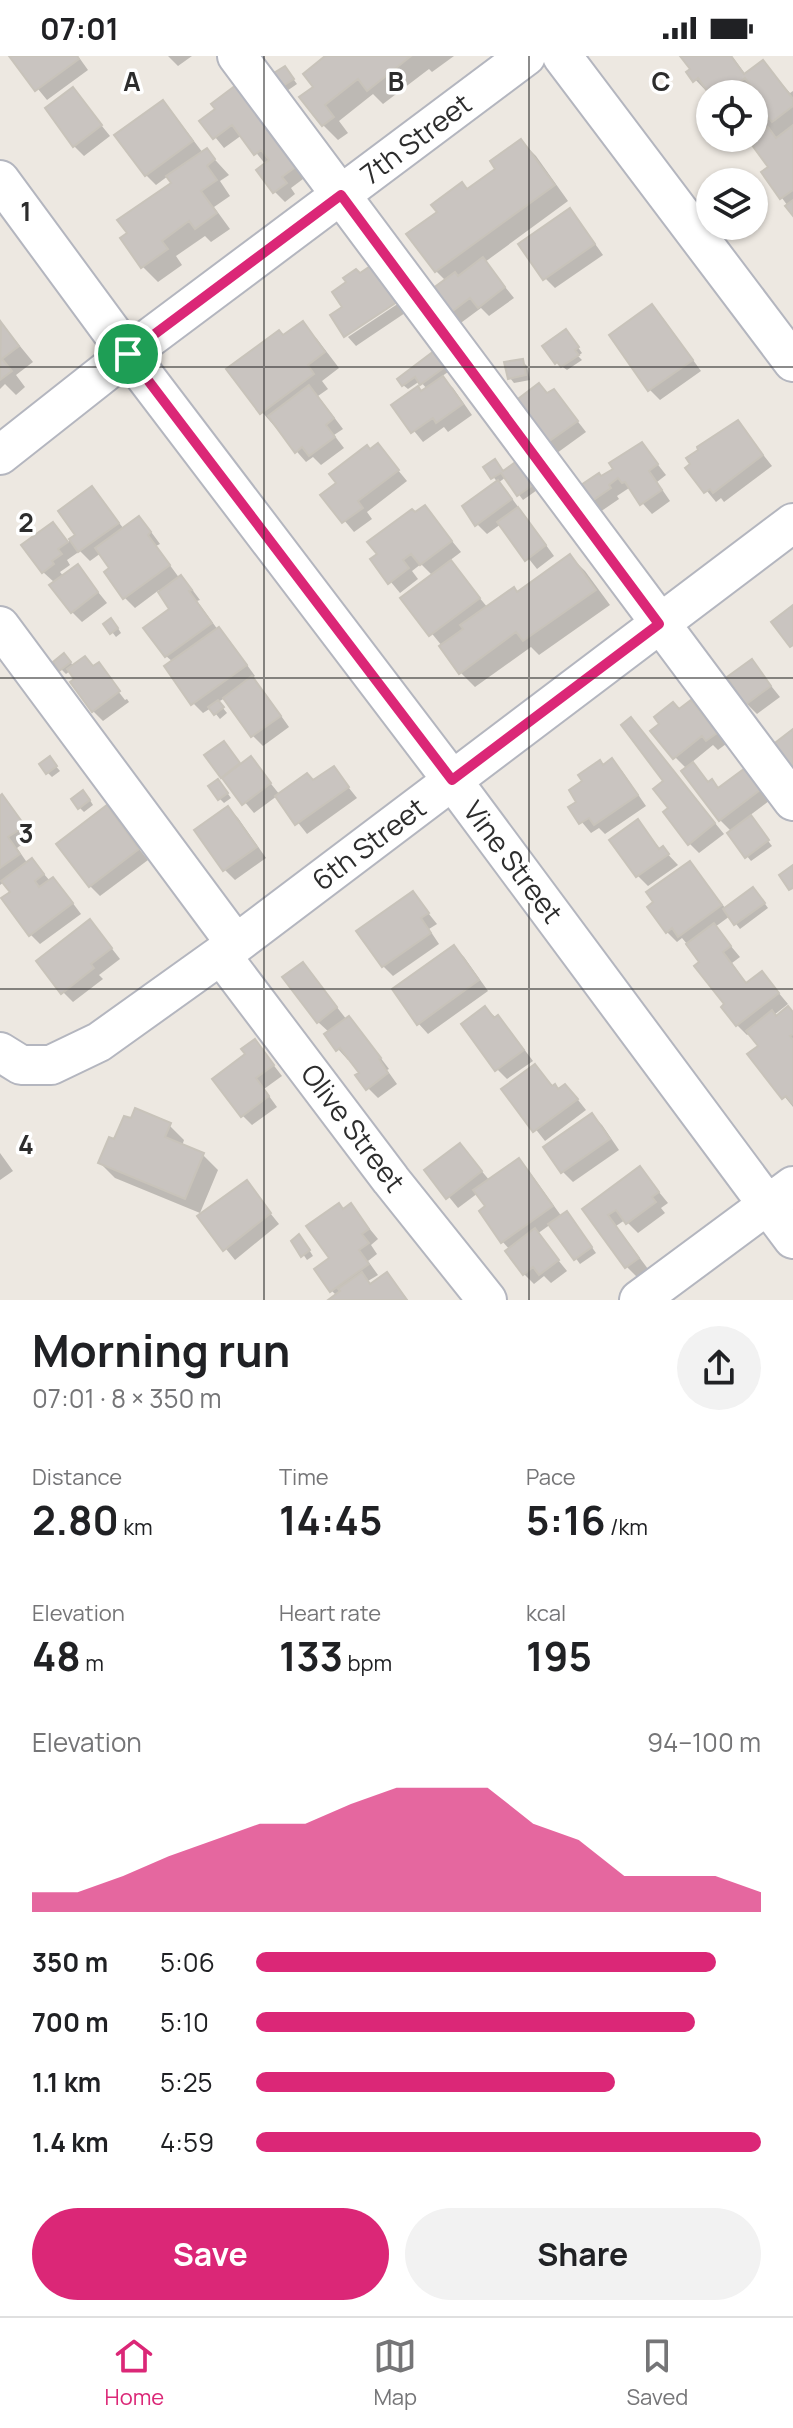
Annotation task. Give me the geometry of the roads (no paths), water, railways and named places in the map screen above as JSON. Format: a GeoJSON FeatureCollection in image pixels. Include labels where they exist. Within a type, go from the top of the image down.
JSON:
{"type":"FeatureCollection","features":[{"type":"Feature","properties":{"kind":"street"},"geometry":{"type":"LineString","coordinates":[[237,56],[793,801]]}},
{"type":"Feature","properties":{"kind":"street","name":"7th Street"},"geometry":{"type":"LineString","coordinates":[[0,455],[128,354],[526,56]]}},
{"type":"Feature","properties":{"kind":"street"},"geometry":{"type":"LineString","coordinates":[[562,56],[793,362]]}},
{"type":"Feature","properties":{"kind":"street","name":"Vine Street"},"geometry":{"type":"LineString","coordinates":[[0,180],[128,354],[452,780],[781,1196],[793,1239]]}},
{"type":"Feature","properties":{"kind":"street","name":"6th Street"},"geometry":{"type":"LineString","coordinates":[[0,1052],[21,1065],[51,1065],[99,1042],[229,950],[793,523]]}},
{"type":"Feature","properties":{"kind":"street","name":"Olive Street"},"geometry":{"type":"LineString","coordinates":[[0,626],[391,1180],[487,1300]]}},
{"type":"Feature","properties":{"kind":"street"},"geometry":{"type":"LineString","coordinates":[[639,1300],[781,1196]]}}]}
